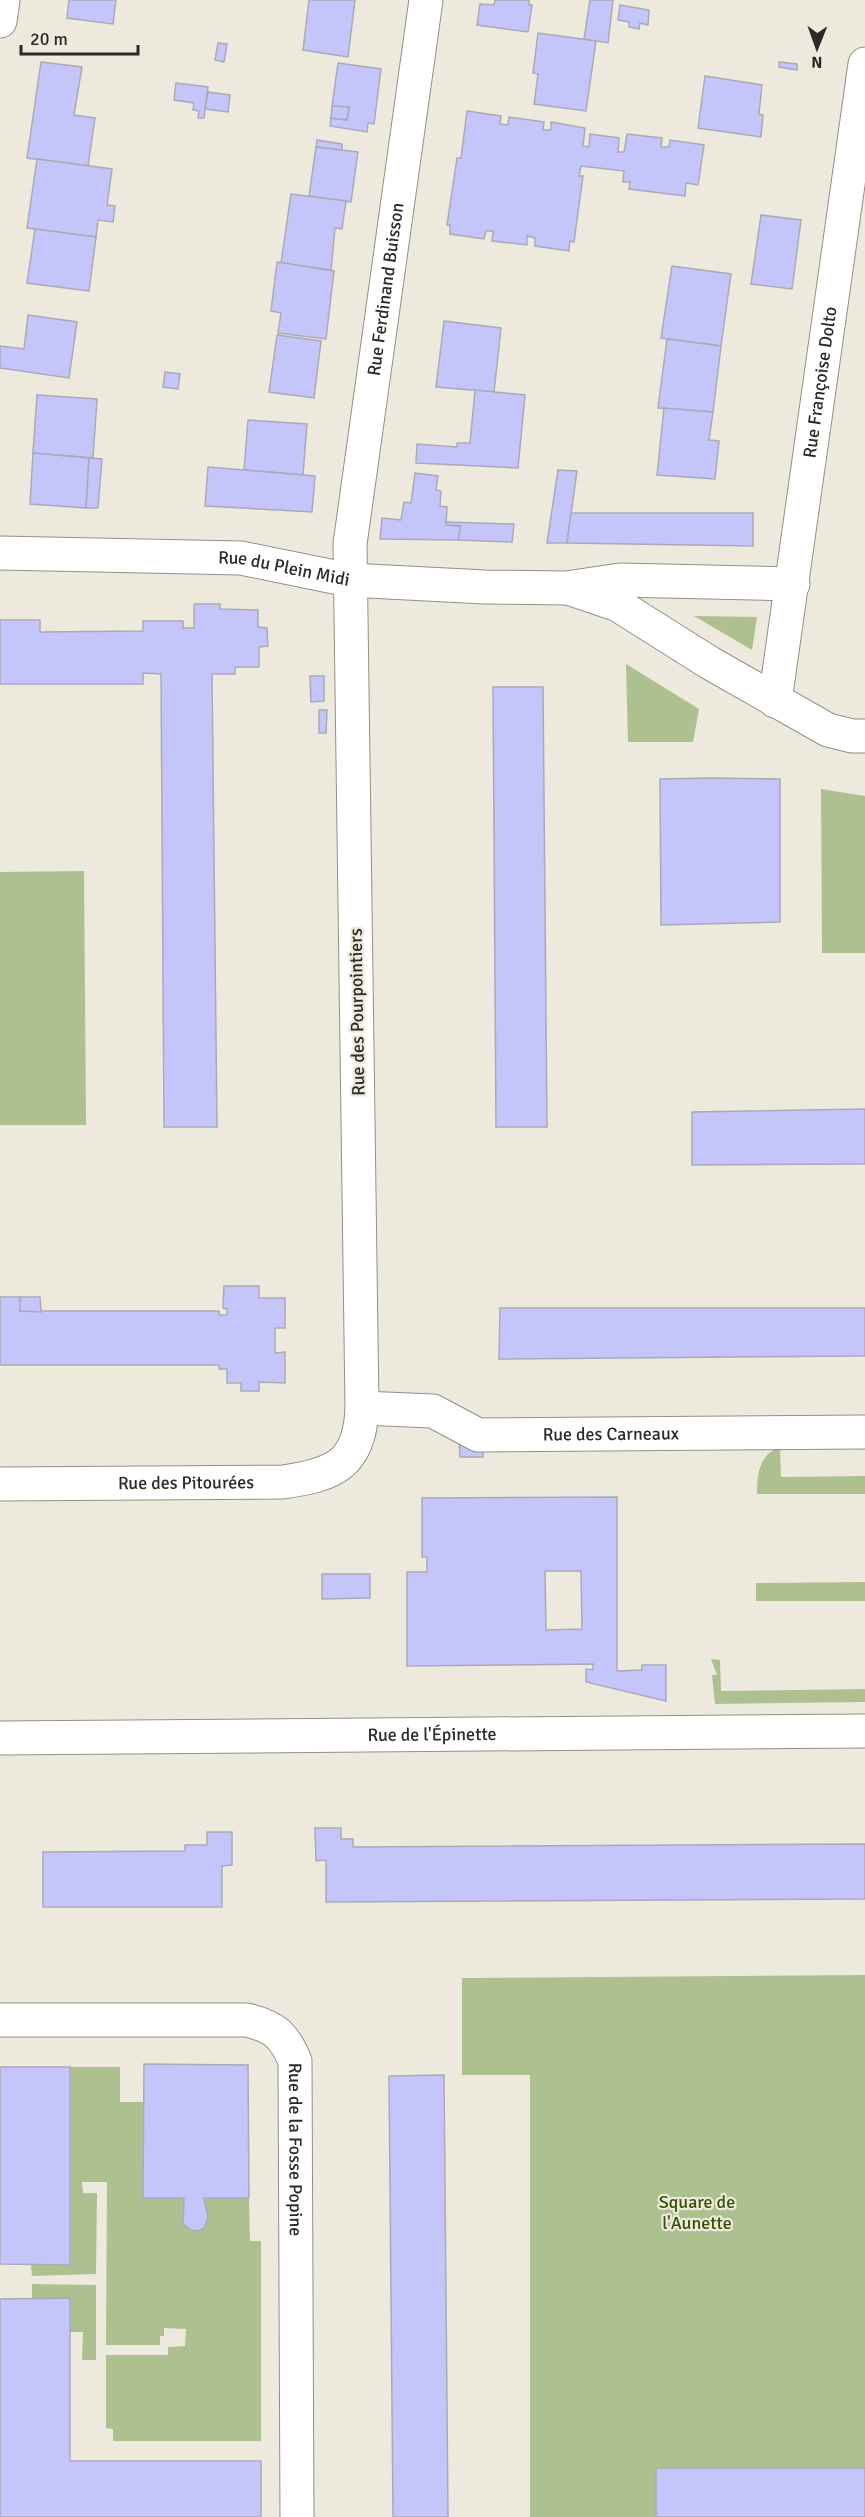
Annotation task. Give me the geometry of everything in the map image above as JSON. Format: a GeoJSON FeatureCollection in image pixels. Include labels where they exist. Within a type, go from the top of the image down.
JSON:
{"type":"FeatureCollection","features":[{"type":"Feature","properties":{"kind":"street"},"geometry":{"type":"LineString","coordinates":[[0,21],[3,0]]}},
{"type":"Feature","properties":{"kind":"street","name":"Rue Ferdinand Buisson"},"geometry":{"type":"LineString","coordinates":[[349,580],[350,544],[426,0]]}},
{"type":"Feature","properties":{"kind":"street","name":"Rue Françoise Dolto"},"geometry":{"type":"LineString","coordinates":[[776,701],[865,64]]}},
{"type":"Feature","properties":{"kind":"street","name":"Rue du Plein Midi"},"geometry":{"type":"LineString","coordinates":[[0,553],[241,558],[349,580],[566,588],[620,580],[793,584]]}},
{"type":"Feature","properties":{"kind":"street","name":"Rue des Pourpointiers"},"geometry":{"type":"LineString","coordinates":[[349,580],[362,1408],[357,1443]]}},
{"type":"Feature","properties":{"kind":"street","name":"Rue du Plein Midi"},"geometry":{"type":"LineString","coordinates":[[566,588],[618,605],[828,730],[852,736],[865,736]]}},
{"type":"Feature","properties":{"kind":"street","name":"Rue des Carneaux"},"geometry":{"type":"LineString","coordinates":[[362,1408],[433,1411],[478,1435],[865,1432]]}},
{"type":"Feature","properties":{"kind":"street","name":"Rue des Pitourées"},"geometry":{"type":"LineString","coordinates":[[0,1484],[283,1482],[311,1478],[333,1469],[345,1460],[357,1443]]}},
{"type":"Feature","properties":{"kind":"street","name":"Rue de l'Épinette"},"geometry":{"type":"LineString","coordinates":[[0,1738],[865,1731]]}},
{"type":"Feature","properties":{"kind":"street","name":"Rue de la Fosse Popine"},"geometry":{"type":"LineString","coordinates":[[0,2020],[247,2019],[266,2024],[288,2044],[295,2061],[297,2517]]}},
{"type":"Feature","properties":{"kind":"green space"},"geometry":{"type":"Polygon","coordinates":[[[694,616],[757,617],[752,650],[694,616]]]}},
{"type":"Feature","properties":{"kind":"green space"},"geometry":{"type":"Polygon","coordinates":[[[626,664],[699,709],[693,742],[628,742],[626,664]]]}},
{"type":"Feature","properties":{"kind":"green space"},"geometry":{"type":"Polygon","coordinates":[[[821,789],[865,796],[865,953],[822,953],[821,789]]]}},
{"type":"Feature","properties":{"kind":"green space"},"geometry":{"type":"Polygon","coordinates":[[[84,871],[86,1125],[0,1125],[0,872],[84,871]]]}},
{"type":"Feature","properties":{"kind":"green space"},"geometry":{"type":"Polygon","coordinates":[[[780,1447],[781,1477],[865,1476],[865,1494],[757,1494],[763,1460],[773,1450],[780,1447]]]}},
{"type":"Feature","properties":{"kind":"green space"},"geometry":{"type":"Polygon","coordinates":[[[865,1582],[865,1601],[756,1601],[756,1583],[865,1582]]]}},
{"type":"Feature","properties":{"kind":"green space"},"geometry":{"type":"Polygon","coordinates":[[[711,1659],[720,1660],[721,1691],[865,1689],[865,1702],[715,1704],[712,1675],[717,1675],[711,1659]]]}},
{"type":"Feature","properties":{"kind":"green space","name":"Square de l'Aunette"},"geometry":{"type":"Polygon","coordinates":[[[865,1975],[865,2517],[530,2517],[530,2075],[462,2075],[462,1978],[865,1975]]]}},
{"type":"Feature","properties":{"kind":"green space"},"geometry":{"type":"Polygon","coordinates":[[[70,2067],[120,2067],[120,2102],[143,2102],[144,2198],[249,2198],[250,2241],[261,2241],[261,2441],[113,2441],[113,2429],[106,2428],[106,2355],[168,2355],[168,2347],[185,2346],[186,2329],[164,2328],[164,2336],[160,2336],[160,2345],[106,2345],[107,2182],[82,2182],[83,2193],[97,2193],[96,2274],[32,2276],[31,2265],[70,2265],[70,2067]]]}},
{"type":"Feature","properties":{"kind":"green space"},"geometry":{"type":"Polygon","coordinates":[[[32,2284],[96,2285],[96,2360],[82,2360],[83,2332],[70,2332],[32,2299],[32,2284]]]}},
{"type":"Feature","properties":{"kind":"building"},"geometry":{"type":"Polygon","coordinates":[[[69,0],[116,0],[113,24],[67,18],[69,0]]]}},
{"type":"Feature","properties":{"kind":"building"},"geometry":{"type":"Polygon","coordinates":[[[309,0],[355,0],[348,57],[303,50],[309,0]]]}},
{"type":"Feature","properties":{"kind":"building"},"geometry":{"type":"Polygon","coordinates":[[[495,0],[529,0],[529,5],[532,5],[528,32],[477,25],[480,4],[494,5],[495,0]]]}},
{"type":"Feature","properties":{"kind":"building"},"geometry":{"type":"Polygon","coordinates":[[[590,0],[613,0],[608,43],[584,39],[590,0]]]}},
{"type":"Feature","properties":{"kind":"building"},"geometry":{"type":"Polygon","coordinates":[[[620,5],[649,10],[648,25],[640,23],[639,29],[629,27],[629,22],[618,20],[620,5]]]}},
{"type":"Feature","properties":{"kind":"building"},"geometry":{"type":"Polygon","coordinates":[[[538,33],[596,41],[586,111],[534,104],[538,74],[533,73],[538,33]]]}},
{"type":"Feature","properties":{"kind":"building"},"geometry":{"type":"Polygon","coordinates":[[[218,43],[227,44],[224,62],[215,60],[218,43]]]}},
{"type":"Feature","properties":{"kind":"building"},"geometry":{"type":"Polygon","coordinates":[[[41,62],[82,67],[74,115],[95,118],[88,166],[27,158],[41,62]]]}},
{"type":"Feature","properties":{"kind":"building"},"geometry":{"type":"Polygon","coordinates":[[[779,62],[797,64],[797,70],[779,67],[779,62]]]}},
{"type":"Feature","properties":{"kind":"building"},"geometry":{"type":"Polygon","coordinates":[[[338,63],[381,69],[374,124],[368,123],[367,132],[330,126],[331,118],[347,120],[349,107],[332,106],[338,63]]]}},
{"type":"Feature","properties":{"kind":"building"},"geometry":{"type":"Polygon","coordinates":[[[705,76],[762,85],[759,114],[763,115],[761,137],[698,128],[705,76]]]}},
{"type":"Feature","properties":{"kind":"building"},"geometry":{"type":"Polygon","coordinates":[[[176,83],[208,87],[204,118],[198,118],[199,111],[193,110],[194,103],[174,100],[176,83]]]}},
{"type":"Feature","properties":{"kind":"building"},"geometry":{"type":"Polygon","coordinates":[[[208,92],[230,95],[228,112],[205,109],[208,92]]]}},
{"type":"Feature","properties":{"kind":"building"},"geometry":{"type":"Polygon","coordinates":[[[332,106],[349,107],[347,120],[331,118],[332,106]]]}},
{"type":"Feature","properties":{"kind":"building"},"geometry":{"type":"Polygon","coordinates":[[[467,111],[501,116],[500,124],[508,125],[509,117],[544,122],[543,130],[551,130],[551,122],[585,128],[583,146],[589,147],[590,134],[619,138],[618,152],[624,152],[627,134],[662,138],[661,147],[669,147],[670,140],[704,145],[698,185],[686,183],[685,196],[629,189],[630,182],[623,182],[624,171],[581,166],[579,176],[583,176],[574,242],[570,241],[569,251],[535,246],[535,238],[527,236],[527,245],[492,241],[493,231],[486,231],[484,239],[450,234],[450,225],[447,225],[457,158],[461,158],[467,111]]]}},
{"type":"Feature","properties":{"kind":"building"},"geometry":{"type":"Polygon","coordinates":[[[317,140],[342,144],[342,150],[316,147],[317,140]]]}},
{"type":"Feature","properties":{"kind":"building"},"geometry":{"type":"Polygon","coordinates":[[[316,147],[358,152],[351,202],[309,196],[316,147]]]}},
{"type":"Feature","properties":{"kind":"building"},"geometry":{"type":"Polygon","coordinates":[[[37,159],[112,169],[107,205],[115,206],[113,222],[98,220],[96,237],[27,228],[37,159]]]}},
{"type":"Feature","properties":{"kind":"building"},"geometry":{"type":"Polygon","coordinates":[[[291,194],[346,201],[342,229],[335,228],[331,270],[281,263],[291,194]]]}},
{"type":"Feature","properties":{"kind":"building"},"geometry":{"type":"Polygon","coordinates":[[[761,215],[801,220],[792,289],[751,284],[761,215]]]}},
{"type":"Feature","properties":{"kind":"building"},"geometry":{"type":"Polygon","coordinates":[[[35,229],[96,237],[89,291],[27,283],[35,229]]]}},
{"type":"Feature","properties":{"kind":"building"},"geometry":{"type":"Polygon","coordinates":[[[277,262],[334,271],[326,339],[278,333],[281,313],[271,311],[277,262]]]}},
{"type":"Feature","properties":{"kind":"building"},"geometry":{"type":"Polygon","coordinates":[[[672,266],[731,274],[721,346],[661,338],[672,266]]]}},
{"type":"Feature","properties":{"kind":"building"},"geometry":{"type":"Polygon","coordinates":[[[28,315],[77,322],[69,378],[0,368],[0,346],[24,349],[28,315]]]}},
{"type":"Feature","properties":{"kind":"building"},"geometry":{"type":"Polygon","coordinates":[[[444,321],[501,328],[494,392],[436,387],[444,321]]]}},
{"type":"Feature","properties":{"kind":"building"},"geometry":{"type":"Polygon","coordinates":[[[277,335],[321,341],[314,398],[269,392],[277,335]]]}},
{"type":"Feature","properties":{"kind":"building"},"geometry":{"type":"Polygon","coordinates":[[[667,339],[721,346],[713,412],[658,408],[667,339]]]}},
{"type":"Feature","properties":{"kind":"building"},"geometry":{"type":"Polygon","coordinates":[[[165,372],[180,374],[178,389],[163,387],[165,372]]]}},
{"type":"Feature","properties":{"kind":"building"},"geometry":{"type":"Polygon","coordinates":[[[475,390],[525,395],[518,468],[416,463],[417,444],[457,447],[457,443],[470,443],[475,390]]]}},
{"type":"Feature","properties":{"kind":"building"},"geometry":{"type":"Polygon","coordinates":[[[37,395],[97,399],[93,458],[33,453],[37,395]]]}},
{"type":"Feature","properties":{"kind":"building"},"geometry":{"type":"Polygon","coordinates":[[[664,408],[713,412],[709,440],[719,441],[715,479],[657,475],[664,408]]]}},
{"type":"Feature","properties":{"kind":"building"},"geometry":{"type":"Polygon","coordinates":[[[248,420],[307,424],[303,475],[244,470],[248,420]]]}},
{"type":"Feature","properties":{"kind":"building"},"geometry":{"type":"Polygon","coordinates":[[[33,453],[89,458],[86,508],[30,504],[33,453]]]}},
{"type":"Feature","properties":{"kind":"building"},"geometry":{"type":"Polygon","coordinates":[[[89,458],[102,459],[98,508],[86,508],[89,458]]]}},
{"type":"Feature","properties":{"kind":"building"},"geometry":{"type":"Polygon","coordinates":[[[208,467],[315,476],[312,512],[205,506],[208,467]]]}},
{"type":"Feature","properties":{"kind":"building"},"geometry":{"type":"Polygon","coordinates":[[[558,470],[577,471],[567,543],[547,543],[558,470]]]}},
{"type":"Feature","properties":{"kind":"building"},"geometry":{"type":"Polygon","coordinates":[[[415,473],[438,476],[436,490],[441,491],[440,506],[447,507],[446,525],[461,526],[458,540],[380,539],[382,518],[401,520],[404,502],[411,503],[415,473]]]}},
{"type":"Feature","properties":{"kind":"building"},"geometry":{"type":"Polygon","coordinates":[[[571,513],[753,513],[753,546],[567,543],[571,513]]]}},
{"type":"Feature","properties":{"kind":"building"},"geometry":{"type":"Polygon","coordinates":[[[446,522],[514,524],[512,542],[458,540],[461,526],[446,525],[446,522]]]}},
{"type":"Feature","properties":{"kind":"building"},"geometry":{"type":"Polygon","coordinates":[[[194,604],[220,604],[220,609],[258,610],[258,627],[267,628],[268,646],[259,647],[259,667],[235,667],[235,674],[212,674],[217,1127],[164,1127],[161,674],[143,673],[143,684],[0,684],[0,620],[40,620],[40,632],[143,631],[143,621],[183,621],[183,628],[194,628],[194,604]]]}},
{"type":"Feature","properties":{"kind":"building"},"geometry":{"type":"Polygon","coordinates":[[[310,676],[324,676],[324,701],[311,702],[310,676]]]}},
{"type":"Feature","properties":{"kind":"building"},"geometry":{"type":"Polygon","coordinates":[[[493,687],[543,687],[547,1127],[496,1127],[493,687]]]}},
{"type":"Feature","properties":{"kind":"building"},"geometry":{"type":"Polygon","coordinates":[[[319,710],[327,710],[326,733],[319,733],[319,710]]]}},
{"type":"Feature","properties":{"kind":"building"},"geometry":{"type":"Polygon","coordinates":[[[660,779],[780,779],[780,922],[661,925],[660,779]]]}},
{"type":"Feature","properties":{"kind":"building"},"geometry":{"type":"Polygon","coordinates":[[[865,1109],[865,1164],[692,1165],[692,1112],[865,1109]]]}},
{"type":"Feature","properties":{"kind":"building"},"geometry":{"type":"Polygon","coordinates":[[[224,1286],[259,1286],[259,1298],[285,1298],[285,1328],[275,1328],[275,1353],[285,1352],[285,1383],[259,1382],[259,1391],[241,1391],[241,1383],[227,1383],[227,1369],[219,1369],[219,1365],[0,1365],[0,1297],[20,1297],[20,1311],[219,1311],[219,1315],[227,1315],[227,1309],[223,1308],[224,1286]]]}},
{"type":"Feature","properties":{"kind":"building"},"geometry":{"type":"Polygon","coordinates":[[[20,1297],[40,1297],[41,1312],[20,1311],[20,1297]]]}},
{"type":"Feature","properties":{"kind":"building"},"geometry":{"type":"Polygon","coordinates":[[[500,1308],[865,1308],[865,1356],[499,1359],[500,1308]]]}},
{"type":"Feature","properties":{"kind":"building"},"geometry":{"type":"Polygon","coordinates":[[[459,1438],[483,1438],[483,1457],[460,1457],[459,1438]]]}},
{"type":"Feature","properties":{"kind":"building"},"geometry":{"type":"Polygon","coordinates":[[[617,1497],[617,1671],[642,1670],[642,1665],[666,1665],[666,1701],[586,1682],[586,1669],[593,1670],[593,1664],[407,1666],[407,1572],[427,1572],[427,1557],[422,1557],[422,1498],[617,1497]],[[545,1571],[546,1630],[582,1629],[581,1571],[545,1571]]]}},
{"type":"Feature","properties":{"kind":"building"},"geometry":{"type":"Polygon","coordinates":[[[322,1574],[370,1574],[370,1598],[322,1599],[322,1574]]]}},
{"type":"Feature","properties":{"kind":"building"},"geometry":{"type":"Polygon","coordinates":[[[315,1828],[341,1828],[341,1839],[353,1839],[353,1847],[865,1844],[865,1899],[326,1902],[326,1860],[316,1861],[315,1828]]]}},
{"type":"Feature","properties":{"kind":"building"},"geometry":{"type":"Polygon","coordinates":[[[207,1832],[232,1832],[232,1865],[222,1866],[222,1907],[43,1907],[43,1852],[185,1851],[185,1845],[207,1845],[207,1832]]]}},
{"type":"Feature","properties":{"kind":"building"},"geometry":{"type":"Polygon","coordinates":[[[144,2064],[248,2065],[249,2198],[204,2198],[208,2218],[205,2227],[201,2230],[193,2231],[183,2224],[184,2198],[143,2198],[144,2064]]]}},
{"type":"Feature","properties":{"kind":"building"},"geometry":{"type":"Polygon","coordinates":[[[0,2067],[70,2067],[70,2265],[0,2264],[0,2067]]]}},
{"type":"Feature","properties":{"kind":"building"},"geometry":{"type":"Polygon","coordinates":[[[444,2075],[448,2517],[393,2517],[389,2076],[444,2075]]]}},
{"type":"Feature","properties":{"kind":"building"},"geometry":{"type":"Polygon","coordinates":[[[70,2298],[70,2461],[261,2461],[261,2517],[0,2517],[0,2299],[70,2298]]]}},
{"type":"Feature","properties":{"kind":"building"},"geometry":{"type":"Polygon","coordinates":[[[656,2468],[865,2468],[865,2517],[656,2517],[656,2468]]]}}]}
